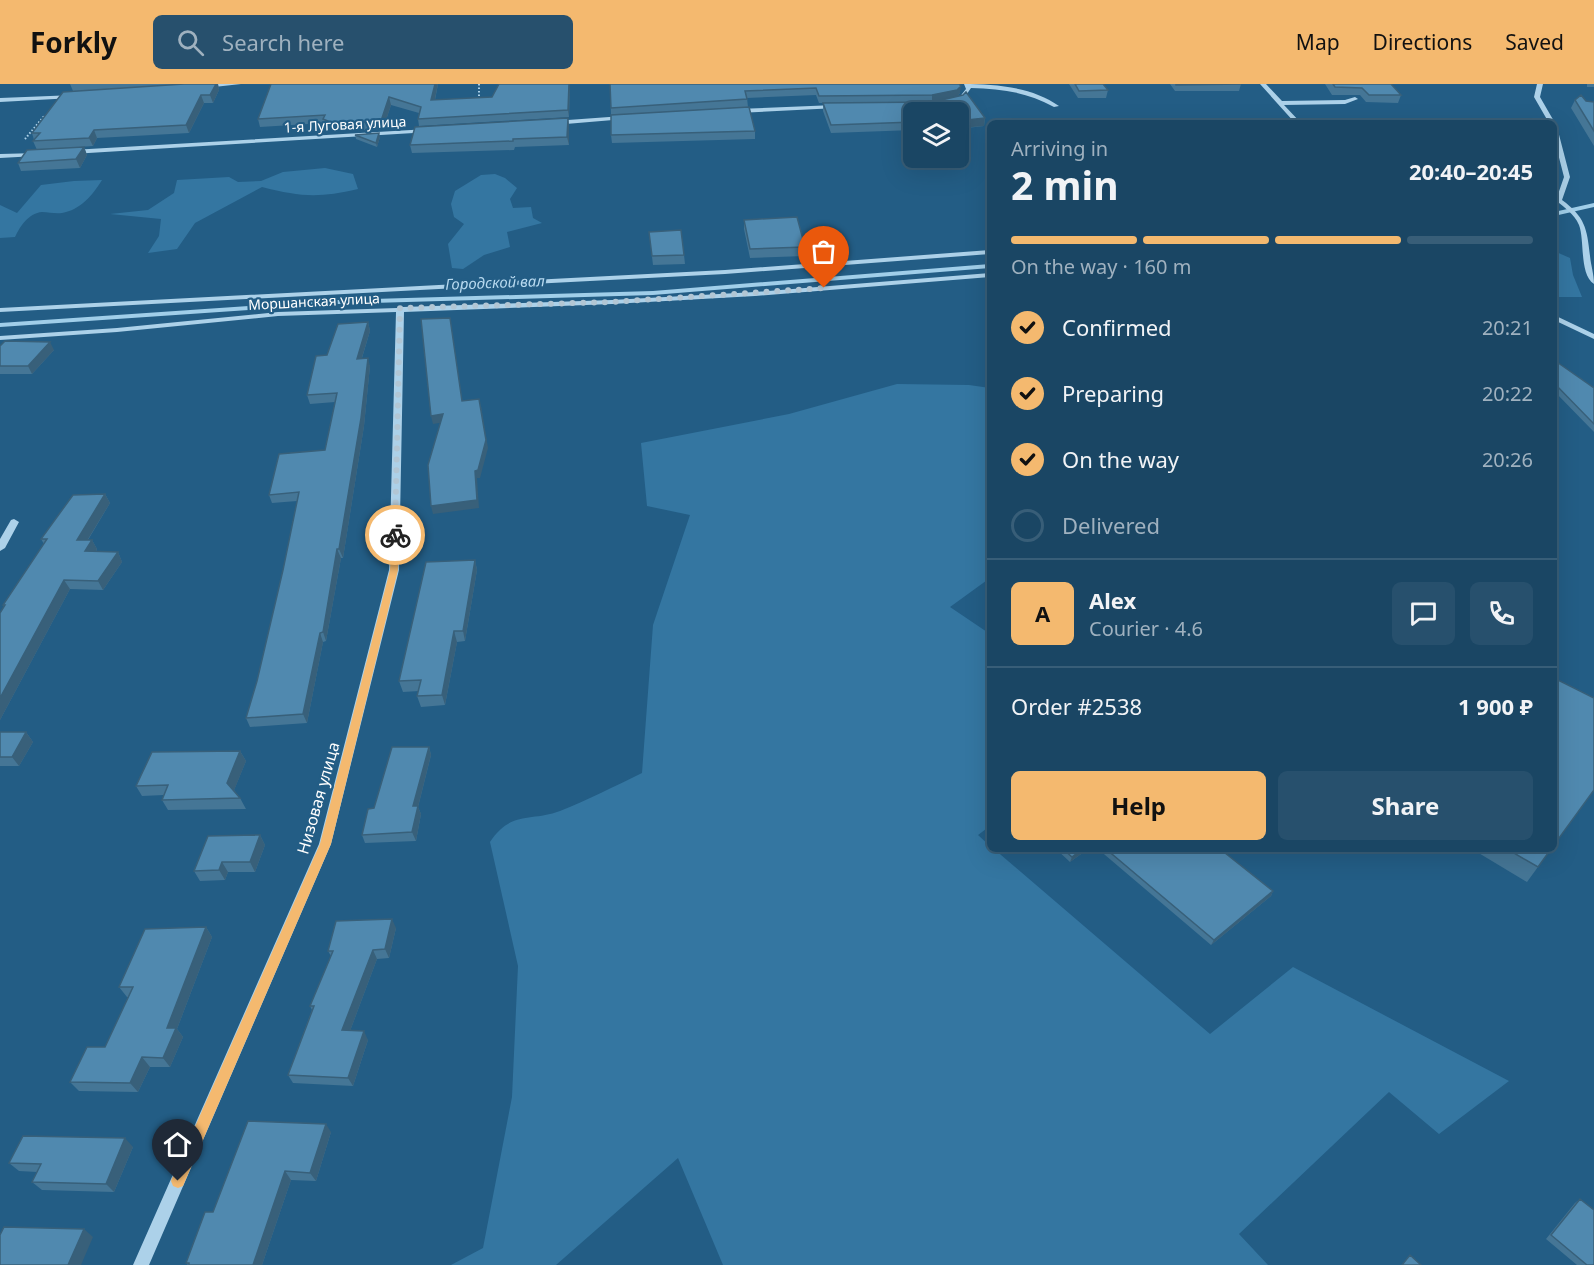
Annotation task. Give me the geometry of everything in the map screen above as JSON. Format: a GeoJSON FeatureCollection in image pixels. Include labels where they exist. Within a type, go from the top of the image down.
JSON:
{"type":"FeatureCollection","features":[{"type":"Feature","properties":{"kind":"street"},"geometry":{"type":"LineString","coordinates":[[194,87],[238,84]]}},
{"type":"Feature","properties":{"kind":"street"},"geometry":{"type":"LineString","coordinates":[[1263,84],[1296,120]]}},
{"type":"Feature","properties":{"kind":"street"},"geometry":{"type":"LineString","coordinates":[[1540,84],[1537,97],[1550,120]]}},
{"type":"Feature","properties":{"kind":"street"},"geometry":{"type":"LineString","coordinates":[[951,102],[960,100],[969,89],[967,85],[1021,89],[1056,106]]}},
{"type":"Feature","properties":{"kind":"street"},"geometry":{"type":"LineString","coordinates":[[0,100],[83,95]]}},
{"type":"Feature","properties":{"kind":"street"},"geometry":{"type":"LineString","coordinates":[[1280,103],[1345,102],[1355,99]]}},
{"type":"Feature","properties":{"kind":"street"},"geometry":{"type":"LineString","coordinates":[[724,112],[844,107]]}},
{"type":"Feature","properties":{"kind":"street"},"geometry":{"type":"LineString","coordinates":[[548,123],[630,118]]}},
{"type":"Feature","properties":{"kind":"street","name":"1-я Луговая улица"},"geometry":{"type":"LineString","coordinates":[[59,153],[430,130]]}},
{"type":"Feature","properties":{"kind":"street"},"geometry":{"type":"LineString","coordinates":[[1557,139],[1567,177],[1557,201],[1577,216],[1586,238],[1587,272],[1594,282]]}},
{"type":"Feature","properties":{"kind":"street"},"geometry":{"type":"LineString","coordinates":[[0,156],[47,154]]}},
{"type":"Feature","properties":{"kind":"street","name":"Моршанская улица"},"geometry":{"type":"LineString","coordinates":[[0,310],[725,272],[987,252]]}},
{"type":"Feature","properties":{"kind":"street","name":"Моршанская улица"},"geometry":{"type":"LineString","coordinates":[[0,338],[117,330],[278,314],[743,295],[987,275]]}},
{"type":"Feature","properties":{"kind":"street","name":"Низовая улица"},"geometry":{"type":"LineString","coordinates":[[141,1265],[325,844],[394,570],[400,308]]}},
{"type":"Feature","properties":{"kind":"street"},"geometry":{"type":"LineString","coordinates":[[1557,319],[1594,338]]}},
{"type":"Feature","properties":{"kind":"street"},"geometry":{"type":"LineString","coordinates":[[0,523],[14,522],[0,548]]}},
{"type":"Feature","properties":{"kind":"path"},"geometry":{"type":"LineString","coordinates":[[479,84],[479,106]]}},
{"type":"Feature","properties":{"kind":"path"},"geometry":{"type":"LineString","coordinates":[[11,156],[62,97]]}},
{"type":"Feature","properties":{"kind":"shaded area"},"geometry":{"type":"Polygon","coordinates":[[[325,168],[353,174],[358,189],[310,195],[262,187],[195,223],[177,249],[148,253],[159,236],[161,219],[110,214],[148,210],[174,193],[177,180],[229,177],[238,182],[261,181],[283,172],[325,168]]]}},
{"type":"Feature","properties":{"kind":"shaded area"},"geometry":{"type":"Polygon","coordinates":[[[495,174],[505,178],[517,188],[510,199],[513,208],[531,207],[533,218],[542,223],[507,232],[510,247],[484,255],[463,269],[452,268],[448,244],[464,224],[454,217],[451,204],[455,191],[481,175],[495,174]]]}},
{"type":"Feature","properties":{"kind":"shaded area"},"geometry":{"type":"Polygon","coordinates":[[[102,180],[90,196],[75,209],[62,213],[37,213],[26,221],[15,237],[0,238],[0,205],[17,213],[41,185],[102,180]]]}},
{"type":"Feature","properties":{"kind":"shaded area"},"geometry":{"type":"Polygon","coordinates":[[[1557,252],[1570,258],[1573,275],[1582,297],[1557,297],[1557,252]]]}},
{"type":"Feature","properties":{"kind":"shaded area"},"geometry":{"type":"Polygon","coordinates":[[[897,384],[969,385],[987,388],[987,580],[950,607],[987,632],[987,828],[978,835],[987,843],[987,852],[998,852],[1210,1034],[1293,967],[1509,1081],[1439,1134],[1389,1092],[1239,1234],[1268,1265],[723,1265],[678,1158],[556,1265],[451,1265],[483,1248],[512,1097],[518,966],[490,842],[506,825],[514,821],[560,811],[642,773],[653,625],[690,515],[647,506],[641,443],[789,414],[897,384]]]}},
{"type":"Feature","properties":{"kind":"building"},"geometry":{"type":"Polygon","coordinates":[[[216,84],[210,95],[201,95],[186,125],[94,130],[89,138],[33,141],[40,133],[32,133],[63,92],[216,84]]]}},
{"type":"Feature","properties":{"kind":"building"},"geometry":{"type":"Polygon","coordinates":[[[271,84],[435,84],[431,100],[492,97],[499,84],[569,84],[568,110],[418,119],[421,107],[389,97],[381,121],[335,124],[323,119],[325,115],[258,119],[271,84]]]}},
{"type":"Feature","properties":{"kind":"building"},"geometry":{"type":"Polygon","coordinates":[[[610,84],[959,84],[961,86],[957,90],[932,95],[819,96],[816,88],[745,91],[747,99],[611,108],[610,84]]]}},
{"type":"Feature","properties":{"kind":"building"},"geometry":{"type":"Polygon","coordinates":[[[1075,84],[1103,84],[1108,90],[1079,91],[1075,84]]]}},
{"type":"Feature","properties":{"kind":"building"},"geometry":{"type":"Polygon","coordinates":[[[1176,84],[1241,84],[1176,85],[1176,84]]]}},
{"type":"Feature","properties":{"kind":"building"},"geometry":{"type":"Polygon","coordinates":[[[1333,84],[1391,84],[1401,95],[1369,95],[1362,88],[1335,87],[1333,84]]]}},
{"type":"Feature","properties":{"kind":"building"},"geometry":{"type":"Polygon","coordinates":[[[966,92],[985,118],[969,120],[969,102],[933,102],[963,95],[966,92]]]}},
{"type":"Feature","properties":{"kind":"building"},"geometry":{"type":"Polygon","coordinates":[[[1581,95],[1586,101],[1594,102],[1594,131],[1575,100],[1581,95]]]}},
{"type":"Feature","properties":{"kind":"building"},"geometry":{"type":"Polygon","coordinates":[[[903,102],[903,122],[831,125],[823,103],[903,102]]]}},
{"type":"Feature","properties":{"kind":"building"},"geometry":{"type":"Polygon","coordinates":[[[749,107],[755,131],[611,135],[611,115],[749,107]]]}},
{"type":"Feature","properties":{"kind":"building"},"geometry":{"type":"Polygon","coordinates":[[[568,118],[567,137],[410,145],[415,127],[568,118]]]}},
{"type":"Feature","properties":{"kind":"building"},"geometry":{"type":"Polygon","coordinates":[[[379,133],[376,143],[355,135],[379,133]]]}},
{"type":"Feature","properties":{"kind":"building"},"geometry":{"type":"Polygon","coordinates":[[[84,147],[76,159],[18,163],[27,150],[84,147]]]}},
{"type":"Feature","properties":{"kind":"building"},"geometry":{"type":"Polygon","coordinates":[[[797,217],[805,247],[750,249],[744,220],[797,217]]]}},
{"type":"Feature","properties":{"kind":"building"},"geometry":{"type":"Polygon","coordinates":[[[681,230],[684,255],[652,256],[649,232],[681,230]]]}},
{"type":"Feature","properties":{"kind":"building"},"geometry":{"type":"Polygon","coordinates":[[[450,318],[462,401],[479,399],[486,440],[478,470],[475,471],[477,500],[431,506],[428,465],[443,414],[431,416],[421,319],[450,318]]]}},
{"type":"Feature","properties":{"kind":"building"},"geometry":{"type":"Polygon","coordinates":[[[368,322],[357,359],[368,358],[361,418],[323,632],[320,633],[303,714],[246,718],[257,681],[299,492],[269,495],[279,454],[325,450],[337,393],[307,395],[316,356],[327,355],[338,324],[368,322]]]}},
{"type":"Feature","properties":{"kind":"building"},"geometry":{"type":"Polygon","coordinates":[[[5,341],[50,342],[28,366],[0,366],[0,346],[5,341]]]}},
{"type":"Feature","properties":{"kind":"building"},"geometry":{"type":"Polygon","coordinates":[[[1557,362],[1594,388],[1594,424],[1557,386],[1557,362]]]}},
{"type":"Feature","properties":{"kind":"building"},"geometry":{"type":"Polygon","coordinates":[[[105,494],[77,540],[92,540],[85,551],[118,552],[98,581],[64,580],[0,698],[0,613],[5,605],[3,605],[47,539],[41,539],[73,495],[105,494]]]}},
{"type":"Feature","properties":{"kind":"building"},"geometry":{"type":"Polygon","coordinates":[[[475,560],[463,631],[454,631],[442,695],[417,696],[421,680],[399,681],[426,562],[475,560]]]}},
{"type":"Feature","properties":{"kind":"building"},"geometry":{"type":"Polygon","coordinates":[[[1557,680],[1594,698],[1594,790],[1557,841],[1557,680]]]}},
{"type":"Feature","properties":{"kind":"building"},"geometry":{"type":"Polygon","coordinates":[[[0,732],[26,732],[12,757],[0,757],[0,732]]]}},
{"type":"Feature","properties":{"kind":"building"},"geometry":{"type":"Polygon","coordinates":[[[392,747],[429,747],[413,806],[418,806],[412,832],[362,835],[368,809],[374,808],[392,747]]]}},
{"type":"Feature","properties":{"kind":"building"},"geometry":{"type":"Polygon","coordinates":[[[240,751],[227,783],[240,798],[162,800],[168,785],[136,786],[152,752],[240,751]]]}},
{"type":"Feature","properties":{"kind":"building"},"geometry":{"type":"Polygon","coordinates":[[[260,835],[250,862],[222,862],[219,870],[194,871],[208,836],[260,835]]]}},
{"type":"Feature","properties":{"kind":"building"},"geometry":{"type":"Polygon","coordinates":[[[1066,852],[1078,852],[1072,857],[1066,852]]]}},
{"type":"Feature","properties":{"kind":"building"},"geometry":{"type":"Polygon","coordinates":[[[1110,852],[1224,852],[1273,891],[1214,940],[1110,852]]]}},
{"type":"Feature","properties":{"kind":"building"},"geometry":{"type":"Polygon","coordinates":[[[1512,852],[1549,852],[1538,867],[1512,852]]]}},
{"type":"Feature","properties":{"kind":"building"},"geometry":{"type":"Polygon","coordinates":[[[392,919],[385,949],[373,950],[342,1030],[364,1031],[348,1078],[288,1075],[314,1006],[310,1006],[333,951],[328,951],[336,921],[392,919]]]}},
{"type":"Feature","properties":{"kind":"building"},"geometry":{"type":"Polygon","coordinates":[[[206,927],[167,1028],[176,1028],[163,1058],[142,1057],[130,1083],[70,1082],[87,1047],[105,1047],[133,987],[119,987],[145,929],[206,927]]]}},
{"type":"Feature","properties":{"kind":"building"},"geometry":{"type":"Polygon","coordinates":[[[248,1121],[326,1124],[310,1173],[285,1171],[253,1265],[189,1265],[186,1263],[205,1212],[213,1212],[248,1121]]]}},
{"type":"Feature","properties":{"kind":"building"},"geometry":{"type":"Polygon","coordinates":[[[23,1136],[125,1138],[106,1184],[32,1182],[41,1164],[9,1163],[23,1136]]]}},
{"type":"Feature","properties":{"kind":"building"},"geometry":{"type":"Polygon","coordinates":[[[1580,1199],[1594,1210],[1594,1265],[1587,1265],[1551,1235],[1580,1199]]]}},
{"type":"Feature","properties":{"kind":"building"},"geometry":{"type":"Polygon","coordinates":[[[4,1227],[84,1229],[68,1265],[0,1265],[0,1235],[4,1227]]]}},
{"type":"Feature","properties":{"kind":"building"},"geometry":{"type":"Polygon","coordinates":[[[1410,1255],[1421,1265],[1402,1265],[1410,1255]]]}},
{"type":"Feature","properties":{"kind":"waterway","name":"Городской вал"},"geometry":{"type":"LineString","coordinates":[[1557,213],[1594,205]]}},
{"type":"Feature","properties":{"kind":"waterway","name":"Городской вал"},"geometry":{"type":"LineString","coordinates":[[0,325],[338,302],[653,293],[987,266]]}},
{"type":"Feature","properties":{"kind":"way so far"},"geometry":{"type":"LineString","coordinates":[[395,535],[400,308],[612,302],[824,288]]}},
{"type":"Feature","properties":{"kind":"route"},"geometry":{"type":"LineString","coordinates":[[178,1181],[325,844],[394,570],[395,535]]}}]}
